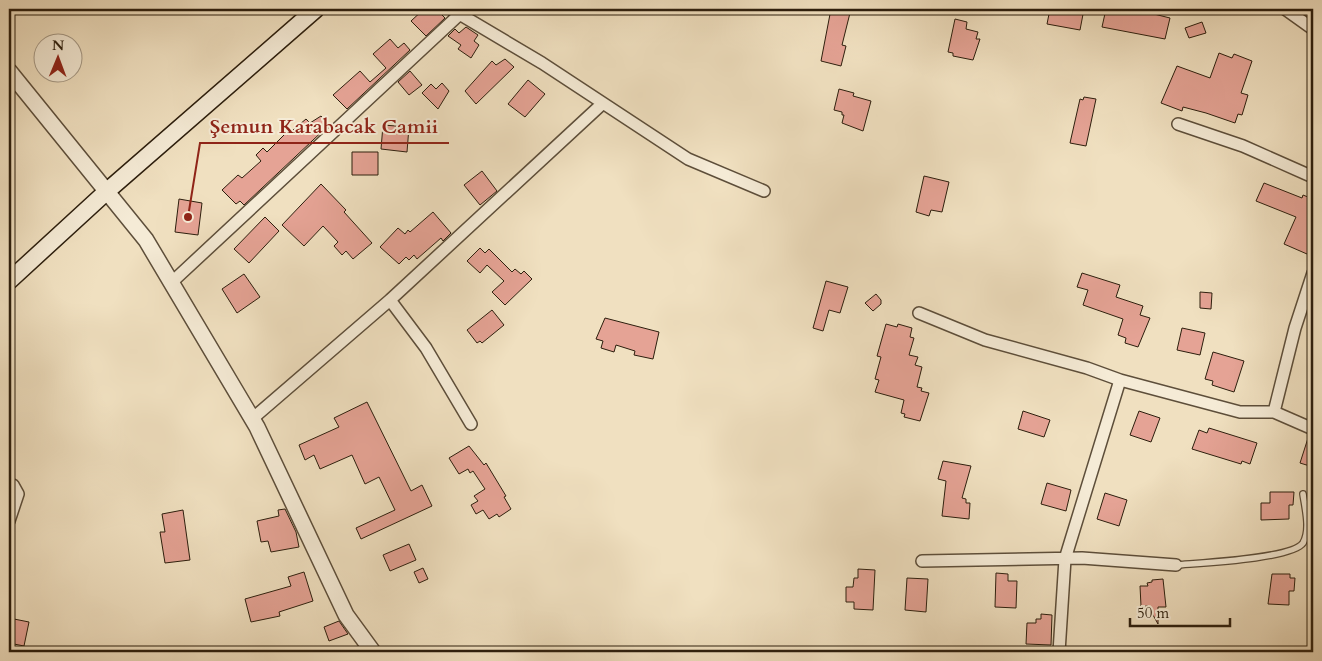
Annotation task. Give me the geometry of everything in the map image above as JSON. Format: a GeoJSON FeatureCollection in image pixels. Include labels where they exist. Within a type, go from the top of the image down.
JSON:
{"type":"FeatureCollection","features":[{"type":"Feature","properties":{"kind":"main road"},"geometry":{"type":"LineString","coordinates":[[9,282],[106,192],[316,9]]}},
{"type":"Feature","properties":{"kind":"street"},"geometry":{"type":"LineString","coordinates":[[1286,9],[1313,29]]}},
{"type":"Feature","properties":{"kind":"street"},"geometry":{"type":"LineString","coordinates":[[171,283],[456,12],[542,63],[688,159],[764,191]]}},
{"type":"Feature","properties":{"kind":"street"},"geometry":{"type":"LineString","coordinates":[[9,71],[146,240],[252,419],[346,615],[373,652]]}},
{"type":"Feature","properties":{"kind":"street"},"geometry":{"type":"LineString","coordinates":[[252,419],[390,300],[602,104]]}},
{"type":"Feature","properties":{"kind":"street"},"geometry":{"type":"LineString","coordinates":[[1178,124],[1243,146],[1313,177]]}},
{"type":"Feature","properties":{"kind":"street"},"geometry":{"type":"LineString","coordinates":[[1274,412],[1295,328],[1313,272]]}},
{"type":"Feature","properties":{"kind":"street"},"geometry":{"type":"LineString","coordinates":[[390,300],[426,348],[471,424]]}},
{"type":"Feature","properties":{"kind":"street"},"geometry":{"type":"LineString","coordinates":[[919,313],[985,340],[1087,368],[1120,380],[1240,412],[1274,412],[1313,429]]}},
{"type":"Feature","properties":{"kind":"street"},"geometry":{"type":"LineString","coordinates":[[1059,652],[1066,559],[1120,380]]}},
{"type":"Feature","properties":{"kind":"street"},"geometry":{"type":"LineString","coordinates":[[9,484],[12,484],[18,494],[9,521]]}},
{"type":"Feature","properties":{"kind":"street"},"geometry":{"type":"LineString","coordinates":[[922,561],[1066,559],[1176,565]]}},
{"type":"Feature","properties":{"kind":"lane"},"geometry":{"type":"LineString","coordinates":[[1176,565],[1270,556],[1297,548],[1305,536],[1303,494]]}},
{"type":"Feature","properties":{"kind":"building"},"geometry":{"type":"Polygon","coordinates":[[[424,9],[436,9],[445,18],[426,36],[411,21],[424,9]]]}},
{"type":"Feature","properties":{"kind":"building"},"geometry":{"type":"Polygon","coordinates":[[[831,9],[851,9],[842,45],[846,46],[841,66],[821,61],[831,9]]]}},
{"type":"Feature","properties":{"kind":"building"},"geometry":{"type":"Polygon","coordinates":[[[1050,9],[1084,9],[1080,30],[1047,24],[1050,9]]]}},
{"type":"Feature","properties":{"kind":"building"},"geometry":{"type":"Polygon","coordinates":[[[1106,9],[1144,9],[1170,18],[1165,39],[1102,27],[1106,9]]]}},
{"type":"Feature","properties":{"kind":"building"},"geometry":{"type":"Polygon","coordinates":[[[955,19],[967,22],[966,29],[978,32],[976,39],[980,39],[973,60],[953,56],[953,53],[948,52],[955,19]]]}},
{"type":"Feature","properties":{"kind":"building"},"geometry":{"type":"Polygon","coordinates":[[[1202,22],[1206,33],[1189,38],[1185,28],[1202,22]]]}},
{"type":"Feature","properties":{"kind":"building"},"geometry":{"type":"Polygon","coordinates":[[[466,27],[478,35],[474,41],[479,45],[471,58],[458,49],[461,45],[448,36],[455,29],[459,33],[466,27]]]}},
{"type":"Feature","properties":{"kind":"building"},"geometry":{"type":"Polygon","coordinates":[[[390,39],[398,48],[404,43],[410,50],[347,109],[333,95],[360,71],[370,82],[386,68],[373,54],[390,39]]]}},
{"type":"Feature","properties":{"kind":"building"},"geometry":{"type":"Polygon","coordinates":[[[1219,53],[1232,58],[1234,54],[1252,61],[1241,93],[1248,95],[1242,115],[1238,114],[1235,123],[1183,107],[1182,111],[1161,103],[1177,66],[1210,78],[1219,53]]]}},
{"type":"Feature","properties":{"kind":"building"},"geometry":{"type":"Polygon","coordinates":[[[505,59],[514,67],[476,104],[465,91],[492,61],[496,65],[505,59]]]}},
{"type":"Feature","properties":{"kind":"building"},"geometry":{"type":"Polygon","coordinates":[[[410,71],[422,85],[409,95],[398,82],[410,71]]]}},
{"type":"Feature","properties":{"kind":"building"},"geometry":{"type":"Polygon","coordinates":[[[528,80],[545,94],[525,117],[508,104],[528,80]]]}},
{"type":"Feature","properties":{"kind":"building"},"geometry":{"type":"Polygon","coordinates":[[[442,83],[449,91],[438,109],[422,93],[431,84],[436,89],[442,83]]]}},
{"type":"Feature","properties":{"kind":"building"},"geometry":{"type":"Polygon","coordinates":[[[839,89],[854,93],[853,96],[871,101],[863,131],[842,123],[844,115],[842,115],[842,112],[834,110],[839,89]]]}},
{"type":"Feature","properties":{"kind":"building"},"geometry":{"type":"Polygon","coordinates":[[[1084,97],[1096,99],[1086,146],[1070,143],[1080,99],[1083,100],[1084,97]]]}},
{"type":"Feature","properties":{"kind":"building"},"geometry":{"type":"Polygon","coordinates":[[[321,116],[329,125],[244,205],[240,201],[236,204],[222,190],[238,175],[242,178],[261,161],[256,155],[263,148],[267,152],[286,133],[287,135],[306,119],[310,123],[321,116]]]}},
{"type":"Feature","properties":{"kind":"building"},"geometry":{"type":"Polygon","coordinates":[[[383,125],[409,127],[407,152],[381,149],[383,125]]]}},
{"type":"Feature","properties":{"kind":"building"},"geometry":{"type":"Polygon","coordinates":[[[352,152],[378,152],[378,175],[352,175],[352,152]]]}},
{"type":"Feature","properties":{"kind":"building"},"geometry":{"type":"Polygon","coordinates":[[[482,171],[497,191],[480,205],[464,185],[482,171]]]}},
{"type":"Feature","properties":{"kind":"building"},"geometry":{"type":"Polygon","coordinates":[[[924,176],[949,182],[942,212],[931,210],[929,216],[916,212],[924,176]]]}},
{"type":"Feature","properties":{"kind":"building"},"geometry":{"type":"Polygon","coordinates":[[[1264,183],[1302,198],[1303,195],[1313,199],[1313,240],[1307,254],[1284,244],[1296,217],[1256,201],[1264,183]]]}},
{"type":"Feature","properties":{"kind":"building"},"geometry":{"type":"Polygon","coordinates":[[[321,184],[346,210],[344,212],[372,243],[353,259],[346,251],[342,255],[334,246],[338,242],[323,226],[304,246],[282,225],[321,184]]]}},
{"type":"Feature","properties":{"kind":"building"},"geometry":{"type":"Polygon","coordinates":[[[179,199],[202,203],[198,235],[175,232],[179,199]]]}},
{"type":"Feature","properties":{"kind":"building"},"geometry":{"type":"Polygon","coordinates":[[[433,212],[451,233],[443,241],[441,238],[417,259],[414,255],[409,260],[406,257],[399,264],[380,247],[398,228],[405,234],[408,230],[410,232],[433,212]]]}},
{"type":"Feature","properties":{"kind":"building"},"geometry":{"type":"Polygon","coordinates":[[[265,217],[279,231],[249,263],[234,249],[265,217]]]}},
{"type":"Feature","properties":{"kind":"building"},"geometry":{"type":"Polygon","coordinates":[[[480,248],[485,253],[489,249],[512,272],[515,269],[521,274],[524,271],[532,279],[505,305],[492,292],[504,281],[487,265],[480,273],[467,261],[480,248]]]}},
{"type":"Feature","properties":{"kind":"building"},"geometry":{"type":"Polygon","coordinates":[[[1082,273],[1120,285],[1116,297],[1143,306],[1140,315],[1150,318],[1138,347],[1125,343],[1126,338],[1118,335],[1123,319],[1083,305],[1088,290],[1077,287],[1082,273]]]}},
{"type":"Feature","properties":{"kind":"building"},"geometry":{"type":"Polygon","coordinates":[[[244,274],[260,297],[237,313],[222,289],[244,274]]]}},
{"type":"Feature","properties":{"kind":"building"},"geometry":{"type":"Polygon","coordinates":[[[826,281],[848,287],[840,313],[829,310],[823,331],[813,328],[826,281]]]}},
{"type":"Feature","properties":{"kind":"building"},"geometry":{"type":"Polygon","coordinates":[[[1200,292],[1212,293],[1211,309],[1200,308],[1200,292]]]}},
{"type":"Feature","properties":{"kind":"building"},"geometry":{"type":"Polygon","coordinates":[[[876,294],[881,300],[881,304],[873,311],[865,303],[876,294]]]}},
{"type":"Feature","properties":{"kind":"building"},"geometry":{"type":"Polygon","coordinates":[[[492,310],[504,325],[482,343],[480,341],[477,343],[467,330],[492,310]]]}},
{"type":"Feature","properties":{"kind":"building"},"geometry":{"type":"Polygon","coordinates":[[[605,318],[659,332],[653,359],[634,355],[635,351],[616,345],[614,352],[601,348],[603,341],[596,339],[605,318]]]}},
{"type":"Feature","properties":{"kind":"building"},"geometry":{"type":"Polygon","coordinates":[[[886,324],[897,327],[898,324],[912,328],[910,337],[914,338],[909,355],[918,357],[915,365],[922,367],[917,387],[922,388],[921,391],[929,393],[920,421],[904,417],[905,414],[901,413],[904,400],[875,392],[879,380],[875,379],[881,357],[877,356],[886,324]]]}},
{"type":"Feature","properties":{"kind":"building"},"geometry":{"type":"Polygon","coordinates":[[[1182,328],[1205,333],[1200,355],[1177,350],[1182,328]]]}},
{"type":"Feature","properties":{"kind":"building"},"geometry":{"type":"Polygon","coordinates":[[[1213,352],[1244,361],[1234,392],[1212,385],[1213,381],[1205,379],[1213,352]]]}},
{"type":"Feature","properties":{"kind":"building"},"geometry":{"type":"Polygon","coordinates":[[[367,402],[411,491],[422,485],[432,506],[361,539],[356,528],[395,510],[379,477],[365,484],[352,455],[320,469],[314,455],[305,460],[299,445],[339,427],[334,418],[367,402]]]}},
{"type":"Feature","properties":{"kind":"building"},"geometry":{"type":"Polygon","coordinates":[[[1023,411],[1050,420],[1044,437],[1018,429],[1023,411]]]}},
{"type":"Feature","properties":{"kind":"building"},"geometry":{"type":"Polygon","coordinates":[[[1139,411],[1160,418],[1151,442],[1130,435],[1139,411]]]}},
{"type":"Feature","properties":{"kind":"building"},"geometry":{"type":"Polygon","coordinates":[[[1209,428],[1257,443],[1250,464],[1242,461],[1241,464],[1192,449],[1199,430],[1207,433],[1209,428]]]}},
{"type":"Feature","properties":{"kind":"building"},"geometry":{"type":"Polygon","coordinates":[[[1309,435],[1313,436],[1313,467],[1300,463],[1309,435]]]}},
{"type":"Feature","properties":{"kind":"building"},"geometry":{"type":"Polygon","coordinates":[[[469,446],[484,465],[486,463],[506,496],[504,497],[511,509],[499,517],[497,514],[489,519],[483,510],[476,514],[471,505],[478,501],[474,496],[485,489],[473,471],[470,473],[468,469],[459,474],[449,458],[469,446]]]}},
{"type":"Feature","properties":{"kind":"building"},"geometry":{"type":"Polygon","coordinates":[[[943,461],[971,466],[962,498],[966,499],[966,503],[970,503],[969,519],[942,516],[946,481],[938,479],[943,461]]]}},
{"type":"Feature","properties":{"kind":"building"},"geometry":{"type":"Polygon","coordinates":[[[1047,483],[1071,490],[1066,511],[1041,504],[1047,483]]]}},
{"type":"Feature","properties":{"kind":"building"},"geometry":{"type":"Polygon","coordinates":[[[1270,492],[1294,492],[1293,505],[1289,505],[1289,519],[1261,520],[1261,503],[1270,503],[1270,492]]]}},
{"type":"Feature","properties":{"kind":"building"},"geometry":{"type":"Polygon","coordinates":[[[1105,493],[1127,500],[1119,526],[1097,519],[1105,493]]]}},
{"type":"Feature","properties":{"kind":"building"},"geometry":{"type":"Polygon","coordinates":[[[285,509],[296,532],[299,547],[271,552],[268,541],[261,542],[257,521],[279,516],[278,510],[285,509]]]}},
{"type":"Feature","properties":{"kind":"building"},"geometry":{"type":"Polygon","coordinates":[[[183,510],[190,560],[165,563],[160,532],[165,532],[162,514],[183,510]]]}},
{"type":"Feature","properties":{"kind":"building"},"geometry":{"type":"Polygon","coordinates":[[[409,544],[416,560],[390,571],[383,555],[409,544]]]}},
{"type":"Feature","properties":{"kind":"building"},"geometry":{"type":"Polygon","coordinates":[[[423,568],[428,579],[419,583],[414,572],[423,568]]]}},
{"type":"Feature","properties":{"kind":"building"},"geometry":{"type":"Polygon","coordinates":[[[858,569],[875,570],[873,610],[854,609],[854,602],[846,602],[846,587],[853,587],[854,578],[858,578],[858,569]]]}},
{"type":"Feature","properties":{"kind":"building"},"geometry":{"type":"Polygon","coordinates":[[[304,572],[313,601],[279,612],[280,616],[251,622],[245,599],[291,586],[288,577],[304,572]]]}},
{"type":"Feature","properties":{"kind":"building"},"geometry":{"type":"Polygon","coordinates":[[[996,573],[1008,574],[1008,581],[1017,581],[1016,608],[995,607],[996,573]]]}},
{"type":"Feature","properties":{"kind":"building"},"geometry":{"type":"Polygon","coordinates":[[[1272,574],[1290,574],[1290,578],[1295,578],[1294,591],[1289,591],[1289,605],[1268,604],[1272,574]]]}},
{"type":"Feature","properties":{"kind":"building"},"geometry":{"type":"Polygon","coordinates":[[[907,578],[928,579],[926,612],[905,610],[907,578]]]}},
{"type":"Feature","properties":{"kind":"building"},"geometry":{"type":"Polygon","coordinates":[[[1163,579],[1166,607],[1158,607],[1158,624],[1148,606],[1141,606],[1140,586],[1148,586],[1147,583],[1152,582],[1152,580],[1163,579]]]}},
{"type":"Feature","properties":{"kind":"building"},"geometry":{"type":"Polygon","coordinates":[[[1041,614],[1052,615],[1051,645],[1026,644],[1027,623],[1036,623],[1036,619],[1041,619],[1041,614]]]}},
{"type":"Feature","properties":{"kind":"building"},"geometry":{"type":"Polygon","coordinates":[[[9,618],[29,622],[24,646],[9,643],[9,618]]]}},
{"type":"Feature","properties":{"kind":"building"},"geometry":{"type":"Polygon","coordinates":[[[339,621],[348,634],[329,641],[324,627],[339,621]]]}},
{"type":"Feature","properties":{"kind":"place","name":"Şemun Karabacak Camii"},"geometry":{"type":"Point","coordinates":[188,217]}}]}
